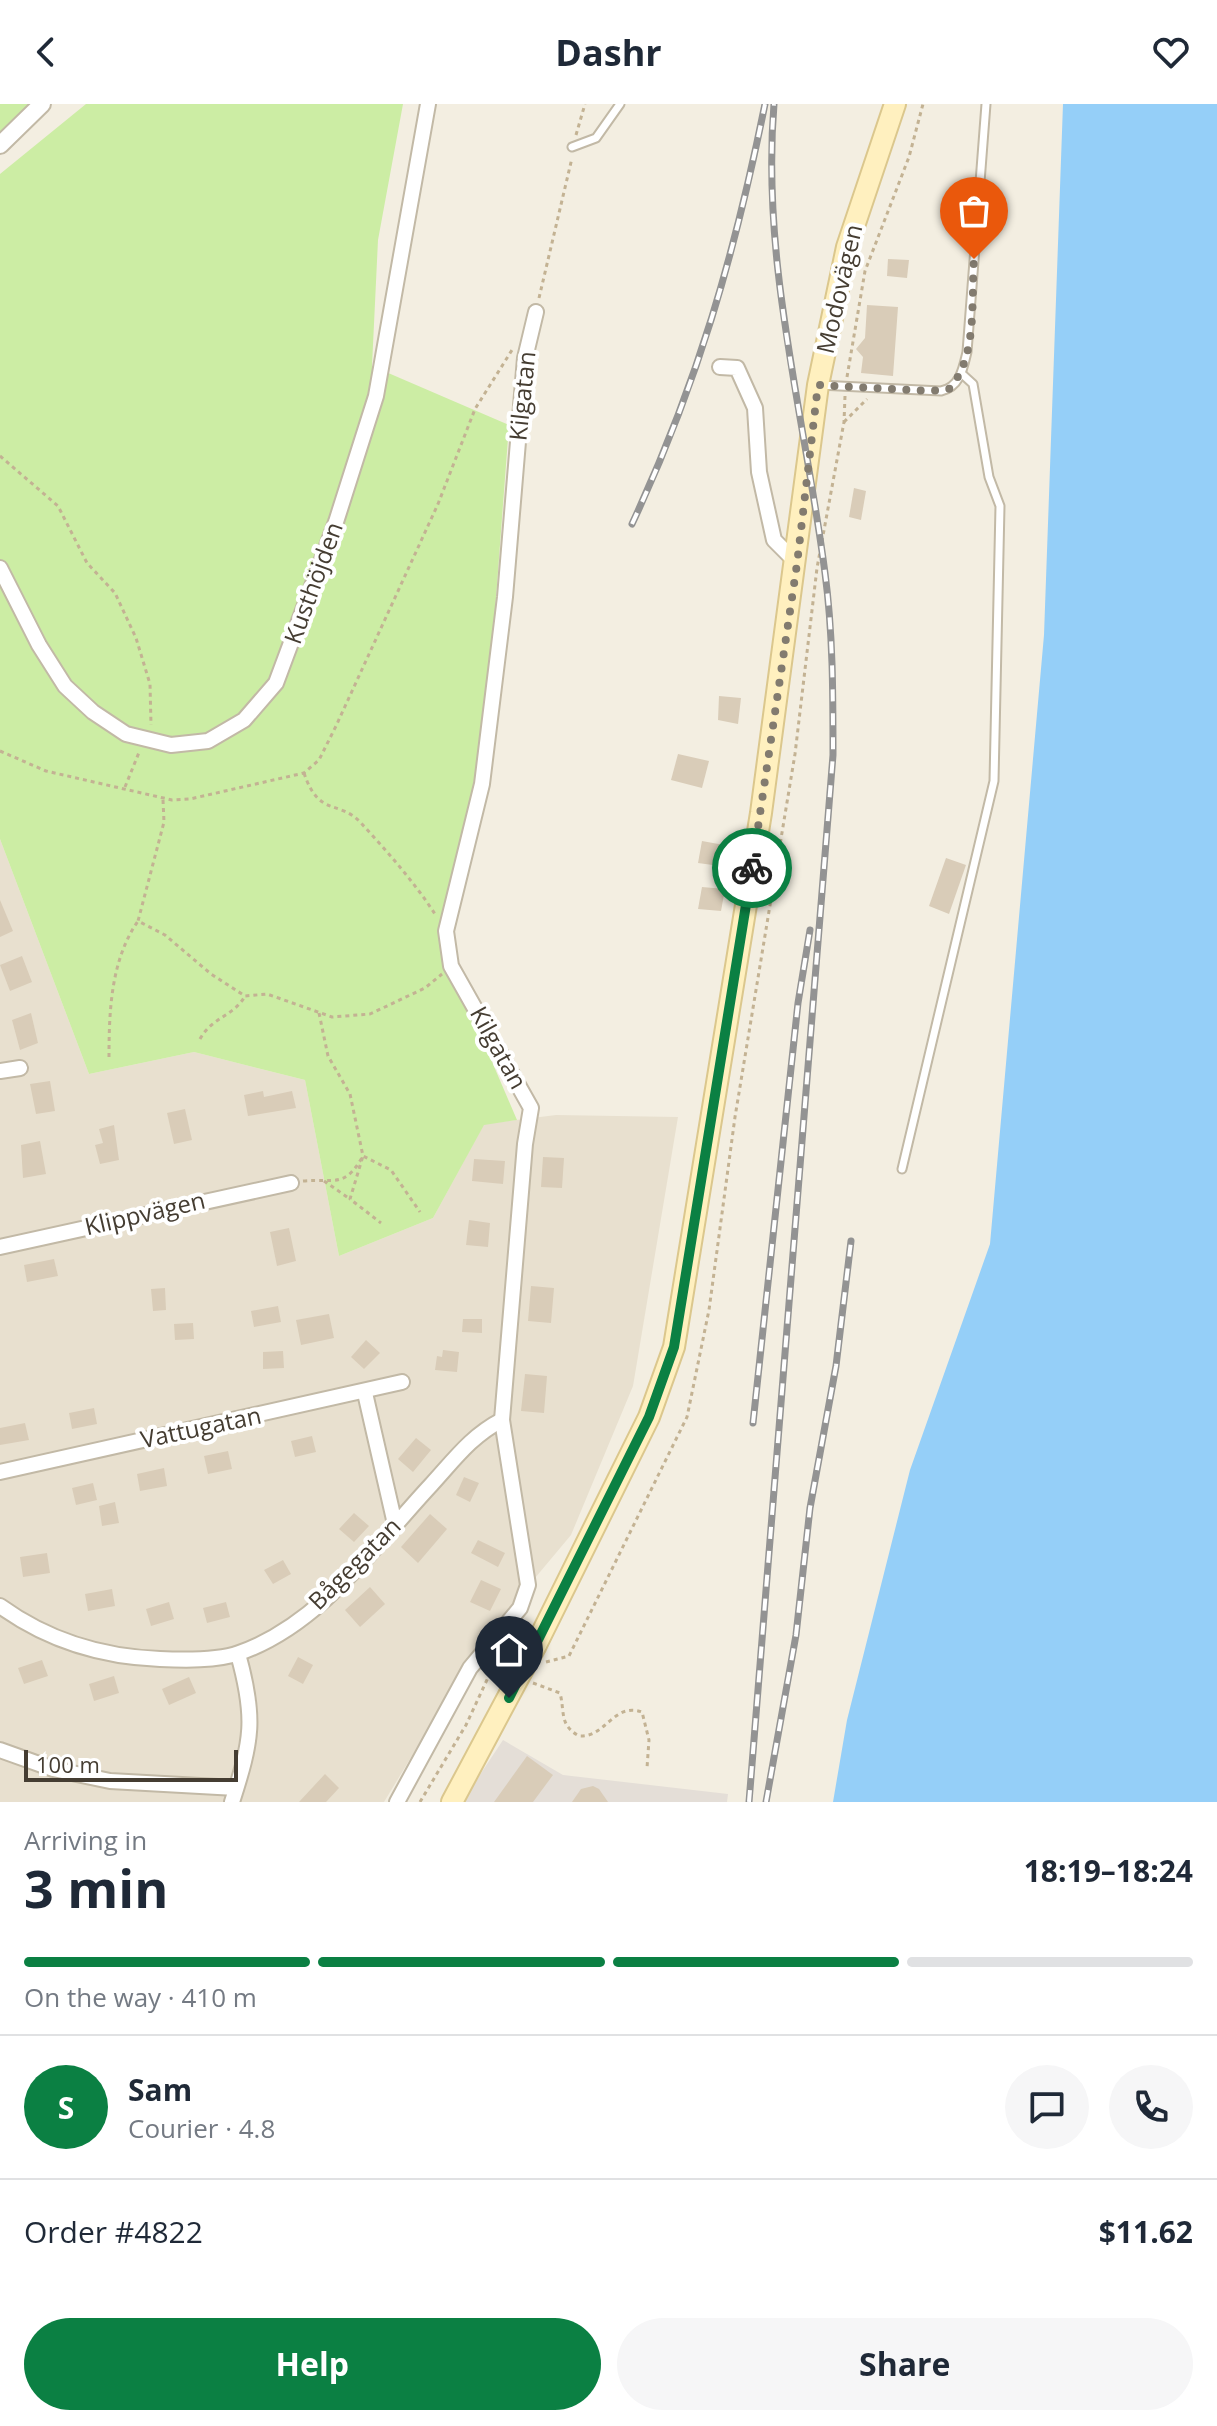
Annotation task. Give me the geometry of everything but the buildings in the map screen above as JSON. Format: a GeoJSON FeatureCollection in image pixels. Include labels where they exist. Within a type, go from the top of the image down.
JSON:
{"type":"FeatureCollection","features":[{"type":"Feature","properties":{"kind":"main road","name":"Modovägen"},"geometry":{"type":"LineString","coordinates":[[452,1802],[536,1645],[649,1417],[674,1347],[686,1295],[797,564],[818,385],[847,247],[895,104]]}},
{"type":"Feature","properties":{"kind":"main road","name":"Modovägen"},"geometry":{"type":"LineString","coordinates":[[443,1802],[473,1766]]}},
{"type":"Feature","properties":{"kind":"street"},"geometry":{"type":"LineString","coordinates":[[0,145],[42,104]]}},
{"type":"Feature","properties":{"kind":"street","name":"Kusthöjden"},"geometry":{"type":"LineString","coordinates":[[0,568],[39,645],[65,686],[93,712],[126,734],[171,745],[208,741],[244,720],[276,683],[336,522],[376,396],[428,104]]}},
{"type":"Feature","properties":{"kind":"street","name":"Kilgatan"},"geometry":{"type":"LineString","coordinates":[[397,1802],[470,1668],[505,1628],[525,1599],[527,1565],[502,1420],[525,1144],[531,1108],[451,966],[446,931],[482,784],[505,597],[525,358],[536,312]]}},
{"type":"Feature","properties":{"kind":"street"},"geometry":{"type":"LineString","coordinates":[[720,367],[737,368],[755,408],[759,472],[774,540],[797,564]]}},
{"type":"Feature","properties":{"kind":"street"},"geometry":{"type":"LineString","coordinates":[[0,1071],[20,1068]]}},
{"type":"Feature","properties":{"kind":"street","name":"Klippvägen"},"geometry":{"type":"LineString","coordinates":[[0,1247],[291,1183]]}},
{"type":"Feature","properties":{"kind":"street","name":"Vattugatan"},"geometry":{"type":"LineString","coordinates":[[0,1472],[365,1393],[402,1382]]}},
{"type":"Feature","properties":{"kind":"street"},"geometry":{"type":"LineString","coordinates":[[365,1393],[395,1524]]}},
{"type":"Feature","properties":{"kind":"street","name":"Bågegatan"},"geometry":{"type":"LineString","coordinates":[[0,1606],[52,1636],[89,1650],[131,1658],[173,1659],[238,1654],[307,1613],[375,1549],[471,1439],[502,1420]]}},
{"type":"Feature","properties":{"kind":"street"},"geometry":{"type":"LineString","coordinates":[[0,1750],[53,1769],[110,1781],[234,1795],[252,1730],[251,1709],[238,1654]]}},
{"type":"Feature","properties":{"kind":"lane"},"geometry":{"type":"LineString","coordinates":[[572,147],[596,138],[620,104]]}},
{"type":"Feature","properties":{"kind":"lane"},"geometry":{"type":"LineString","coordinates":[[818,385],[944,391],[962,374],[967,352],[986,104]]}},
{"type":"Feature","properties":{"kind":"lane"},"geometry":{"type":"LineString","coordinates":[[902,1169],[994,781],[1000,506],[989,477],[973,384],[962,374]]}},
{"type":"Feature","properties":{"kind":"path"},"geometry":{"type":"LineString","coordinates":[[536,312],[572,166],[572,147],[585,104]]}},
{"type":"Feature","properties":{"kind":"path"},"geometry":{"type":"LineString","coordinates":[[883,389],[873,393],[844,422],[846,387],[865,271],[909,157],[923,104]]}},
{"type":"Feature","properties":{"kind":"path"},"geometry":{"type":"LineString","coordinates":[[0,751],[46,771],[163,798],[190,799],[304,773],[319,760],[336,726],[383,617],[438,504],[475,409],[513,348]]}},
{"type":"Feature","properties":{"kind":"path"},"geometry":{"type":"LineString","coordinates":[[0,456],[58,506],[87,563],[115,593],[136,638],[150,684],[151,728],[125,787]]}},
{"type":"Feature","properties":{"kind":"path"},"geometry":{"type":"LineString","coordinates":[[304,773],[323,806],[359,820],[420,890],[446,931]]}},
{"type":"Feature","properties":{"kind":"path"},"geometry":{"type":"LineString","coordinates":[[109,1057],[109,1016],[116,973],[124,941],[138,921],[164,822],[163,798]]}},
{"type":"Feature","properties":{"kind":"path"},"geometry":{"type":"LineString","coordinates":[[138,921],[165,935],[211,974],[245,996],[267,994],[332,1017],[370,1014],[425,988],[451,966]]}},
{"type":"Feature","properties":{"kind":"path"},"geometry":{"type":"LineString","coordinates":[[200,1039],[208,1024],[237,1010],[245,996]]}},
{"type":"Feature","properties":{"kind":"path"},"geometry":{"type":"LineString","coordinates":[[319,1013],[328,1056],[350,1094],[363,1156],[350,1199]]}},
{"type":"Feature","properties":{"kind":"path"},"geometry":{"type":"LineString","coordinates":[[291,1183],[337,1182],[353,1173],[363,1156]]}},
{"type":"Feature","properties":{"kind":"path"},"geometry":{"type":"LineString","coordinates":[[363,1156],[391,1170],[420,1212]]}},
{"type":"Feature","properties":{"kind":"path"},"geometry":{"type":"LineString","coordinates":[[324,1181],[381,1223]]}},
{"type":"Feature","properties":{"kind":"path"},"geometry":{"type":"LineString","coordinates":[[521,1673],[560,1693],[562,1720],[569,1731],[579,1736],[599,1731],[623,1711],[631,1708],[642,1712],[649,1740],[647,1768]]}},
{"type":"Feature","properties":{"kind":"shaded area"},"geometry":{"type":"Polygon","coordinates":[[[0,839],[89,1074],[194,1052],[305,1080],[339,1256],[433,1218],[484,1124],[556,1115],[678,1117],[633,1386],[571,1535],[479,1645],[384,1802],[0,1802],[0,839]]]}},
{"type":"Feature","properties":{"kind":"shaded area"},"geometry":{"type":"Polygon","coordinates":[[[503,1740],[563,1775],[728,1794],[727,1802],[462,1802],[503,1740]]]}},
{"type":"Feature","properties":{"kind":"green space"},"geometry":{"type":"Polygon","coordinates":[[[0,104],[39,104],[0,139],[0,104]]]}},
{"type":"Feature","properties":{"kind":"green space"},"geometry":{"type":"Polygon","coordinates":[[[86,104],[403,104],[378,240],[372,366],[509,425],[482,784],[447,919],[451,966],[517,1120],[484,1125],[433,1218],[339,1256],[305,1080],[194,1052],[89,1074],[0,839],[0,174],[86,104]]]}},
{"type":"Feature","properties":{"kind":"water"},"geometry":{"type":"Polygon","coordinates":[[[1063,104],[1217,104],[1217,1802],[833,1802],[847,1720],[910,1470],[990,1244],[1044,635],[1063,104]]]}},
{"type":"Feature","properties":{"kind":"railway"},"geometry":{"type":"LineString","coordinates":[[632,524],[676,420],[712,318],[765,104]]}},
{"type":"Feature","properties":{"kind":"railway"},"geometry":{"type":"LineString","coordinates":[[749,1802],[833,755],[828,596],[779,281],[772,163],[774,104]]}},
{"type":"Feature","properties":{"kind":"railway"},"geometry":{"type":"LineString","coordinates":[[753,1423],[798,1003],[810,930]]}},
{"type":"Feature","properties":{"kind":"railway"},"geometry":{"type":"LineString","coordinates":[[766,1802],[796,1635],[810,1508],[836,1366],[851,1241]]}},
{"type":"Feature","properties":{"kind":"way so far"},"geometry":{"type":"LineString","coordinates":[[752,868],[797,564],[818,385],[930,391],[949,389],[962,374],[967,352],[974,259]]}},
{"type":"Feature","properties":{"kind":"route"},"geometry":{"type":"LineString","coordinates":[[509,1698],[649,1417],[674,1347],[686,1295],[752,868]]}}]}
